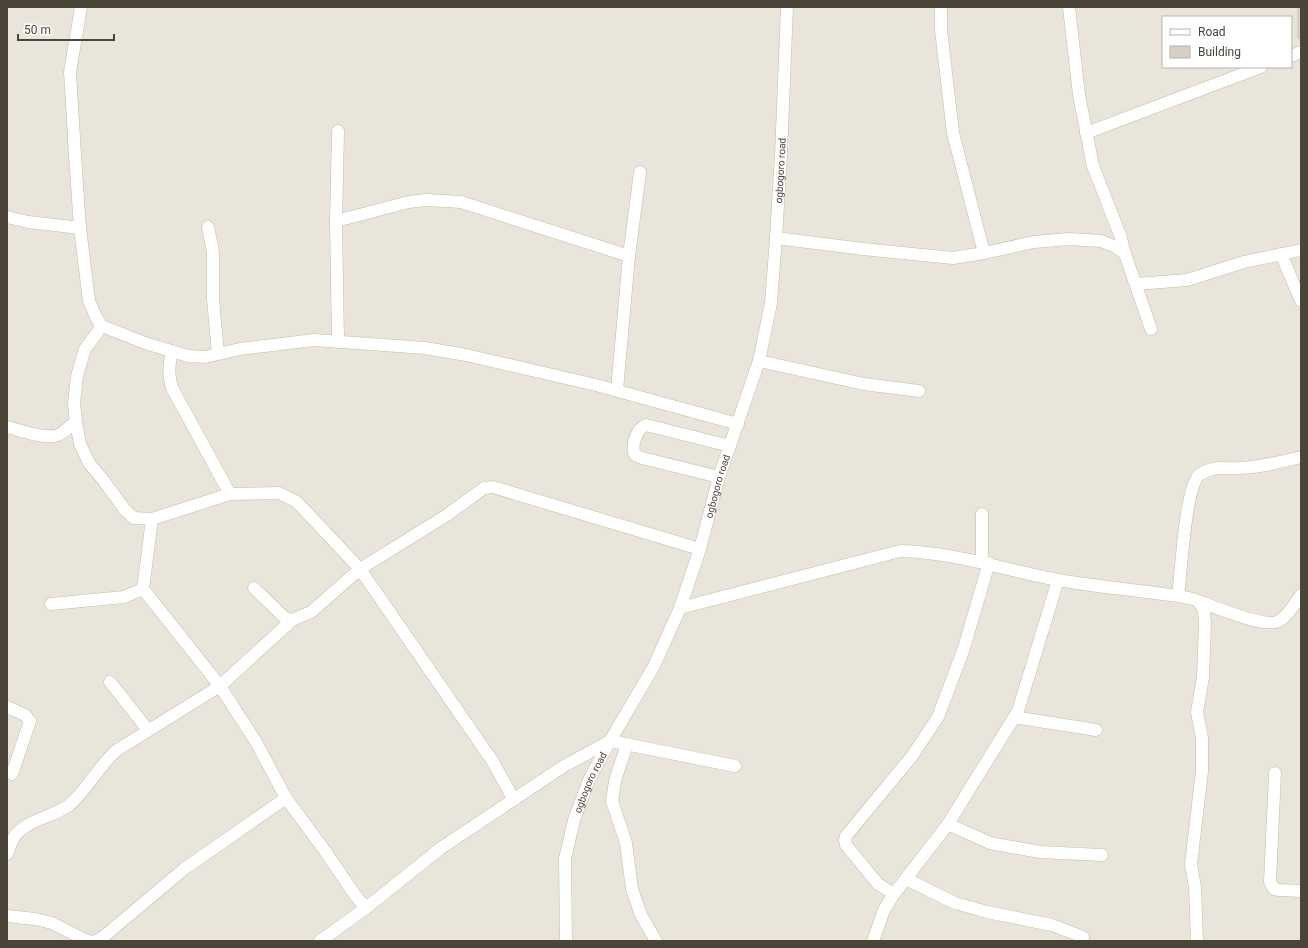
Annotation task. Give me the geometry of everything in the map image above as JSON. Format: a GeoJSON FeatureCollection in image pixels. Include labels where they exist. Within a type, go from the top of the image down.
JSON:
{"type":"FeatureCollection","features":[{"type":"Feature","properties":{"kind":"street"},"geometry":{"type":"LineString","coordinates":[[80,7],[70,72],[80,228],[89,301],[97,319],[102,326],[145,343],[188,356],[205,357],[240,349],[314,340],[425,348],[466,354],[617,390],[738,424]]}},
{"type":"Feature","properties":{"kind":"street","name":"ogbogoro road"},"geometry":{"type":"LineString","coordinates":[[566,941],[565,859],[574,820],[589,780],[654,666],[680,608],[700,549],[719,476],[759,361],[771,303],[781,155],[787,7]]}},
{"type":"Feature","properties":{"kind":"street"},"geometry":{"type":"LineString","coordinates":[[941,7],[941,30],[952,132],[984,253]]}},
{"type":"Feature","properties":{"kind":"street"},"geometry":{"type":"LineString","coordinates":[[1069,7],[1078,95],[1093,166],[1120,235],[1125,254],[1151,329]]}},
{"type":"Feature","properties":{"kind":"street"},"geometry":{"type":"LineString","coordinates":[[1086,132],[1258,68]]}},
{"type":"Feature","properties":{"kind":"street"},"geometry":{"type":"LineString","coordinates":[[338,131],[336,222],[338,342]]}},
{"type":"Feature","properties":{"kind":"street"},"geometry":{"type":"LineString","coordinates":[[617,390],[628,256],[640,172]]}},
{"type":"Feature","properties":{"kind":"street"},"geometry":{"type":"LineString","coordinates":[[336,222],[410,202],[426,200],[461,202],[628,256]]}},
{"type":"Feature","properties":{"kind":"street"},"geometry":{"type":"LineString","coordinates":[[7,217],[21,221],[80,228]]}},
{"type":"Feature","properties":{"kind":"street"},"geometry":{"type":"LineString","coordinates":[[208,227],[213,252],[213,299],[218,354]]}},
{"type":"Feature","properties":{"kind":"street"},"geometry":{"type":"LineString","coordinates":[[776,238],[953,258],[1034,242],[1068,239],[1102,241],[1116,247],[1125,254]]}},
{"type":"Feature","properties":{"kind":"street"},"geometry":{"type":"LineString","coordinates":[[1136,284],[1187,280],[1244,262],[1301,250]]}},
{"type":"Feature","properties":{"kind":"street"},"geometry":{"type":"LineString","coordinates":[[1281,254],[1301,301]]}},
{"type":"Feature","properties":{"kind":"street"},"geometry":{"type":"LineString","coordinates":[[102,326],[85,349],[77,376],[74,403],[76,422],[80,444],[89,463],[125,510],[134,518],[152,519],[230,494],[279,493],[297,502],[360,569],[492,762],[514,800]]}},
{"type":"Feature","properties":{"kind":"street"},"geometry":{"type":"LineString","coordinates":[[172,351],[168,368],[172,388],[230,494]]}},
{"type":"Feature","properties":{"kind":"street"},"geometry":{"type":"LineString","coordinates":[[759,361],[864,384],[919,391]]}},
{"type":"Feature","properties":{"kind":"street"},"geometry":{"type":"LineString","coordinates":[[7,427],[51,437],[61,433],[76,422]]}},
{"type":"Feature","properties":{"kind":"street"},"geometry":{"type":"LineString","coordinates":[[719,476],[642,458],[635,455],[633,451],[633,444],[639,430],[642,426],[646,425],[730,446]]}},
{"type":"Feature","properties":{"kind":"street"},"geometry":{"type":"LineString","coordinates":[[1178,596],[1187,513],[1198,476],[1205,471],[1215,468],[1254,467],[1301,457]]}},
{"type":"Feature","properties":{"kind":"street"},"geometry":{"type":"LineString","coordinates":[[7,854],[14,837],[25,827],[68,806],[85,788],[108,757],[117,750],[220,686],[292,620],[311,612],[360,569],[447,515],[484,488],[493,487],[700,549]]}},
{"type":"Feature","properties":{"kind":"street"},"geometry":{"type":"LineString","coordinates":[[894,894],[878,884],[846,845],[845,840],[846,836],[912,756],[938,716],[963,651],[985,562],[982,514]]}},
{"type":"Feature","properties":{"kind":"street"},"geometry":{"type":"LineString","coordinates":[[152,519],[143,589],[220,686],[256,742],[286,798],[355,895],[366,908]]}},
{"type":"Feature","properties":{"kind":"street"},"geometry":{"type":"LineString","coordinates":[[680,608],[900,551],[921,551],[985,562],[1058,580],[1178,596],[1243,617],[1270,623],[1278,621],[1286,616],[1301,595]]}},
{"type":"Feature","properties":{"kind":"street"},"geometry":{"type":"LineString","coordinates":[[873,941],[884,910],[894,894],[948,824],[1018,711],[1058,580]]}},
{"type":"Feature","properties":{"kind":"street"},"geometry":{"type":"LineString","coordinates":[[254,588],[285,618],[292,620]]}},
{"type":"Feature","properties":{"kind":"street"},"geometry":{"type":"LineString","coordinates":[[51,604],[124,597],[143,589]]}},
{"type":"Feature","properties":{"kind":"street"},"geometry":{"type":"LineString","coordinates":[[1197,941],[1195,887],[1190,864],[1202,771],[1202,738],[1197,712],[1203,677],[1205,624],[1204,610],[1199,602]]}},
{"type":"Feature","properties":{"kind":"street"},"geometry":{"type":"LineString","coordinates":[[110,682],[148,730]]}},
{"type":"Feature","properties":{"kind":"street"},"geometry":{"type":"LineString","coordinates":[[7,707],[25,715],[30,721],[12,774]]}},
{"type":"Feature","properties":{"kind":"street"},"geometry":{"type":"LineString","coordinates":[[1014,717],[1096,730]]}},
{"type":"Feature","properties":{"kind":"street"},"geometry":{"type":"LineString","coordinates":[[320,941],[366,908],[441,848],[564,766],[610,741],[735,766]]}},
{"type":"Feature","properties":{"kind":"street"},"geometry":{"type":"LineString","coordinates":[[627,744],[615,781],[612,801],[626,843],[632,889],[641,915],[656,941]]}},
{"type":"Feature","properties":{"kind":"street"},"geometry":{"type":"LineString","coordinates":[[1275,774],[1270,882],[1274,889],[1301,890]]}},
{"type":"Feature","properties":{"kind":"street"},"geometry":{"type":"LineString","coordinates":[[95,941],[102,938],[184,869],[286,798]]}},
{"type":"Feature","properties":{"kind":"street"},"geometry":{"type":"LineString","coordinates":[[948,824],[990,843],[1040,852],[1102,855]]}},
{"type":"Feature","properties":{"kind":"street"},"geometry":{"type":"LineString","coordinates":[[906,878],[955,903],[994,914],[1052,925],[1083,937]]}},
{"type":"Feature","properties":{"kind":"street"},"geometry":{"type":"LineString","coordinates":[[7,916],[35,919],[52,923],[89,941]]}},
{"type":"Feature","properties":{"kind":"shaded area"},"geometry":{"type":"Polygon","coordinates":[[[7,7],[1301,7],[1301,941],[7,941],[7,7]]]}},
{"type":"Feature","properties":{"kind":"building"},"geometry":{"type":"Polygon","coordinates":[[[1297,7],[1301,7],[1301,39],[1297,39],[1297,7]]]}}]}
